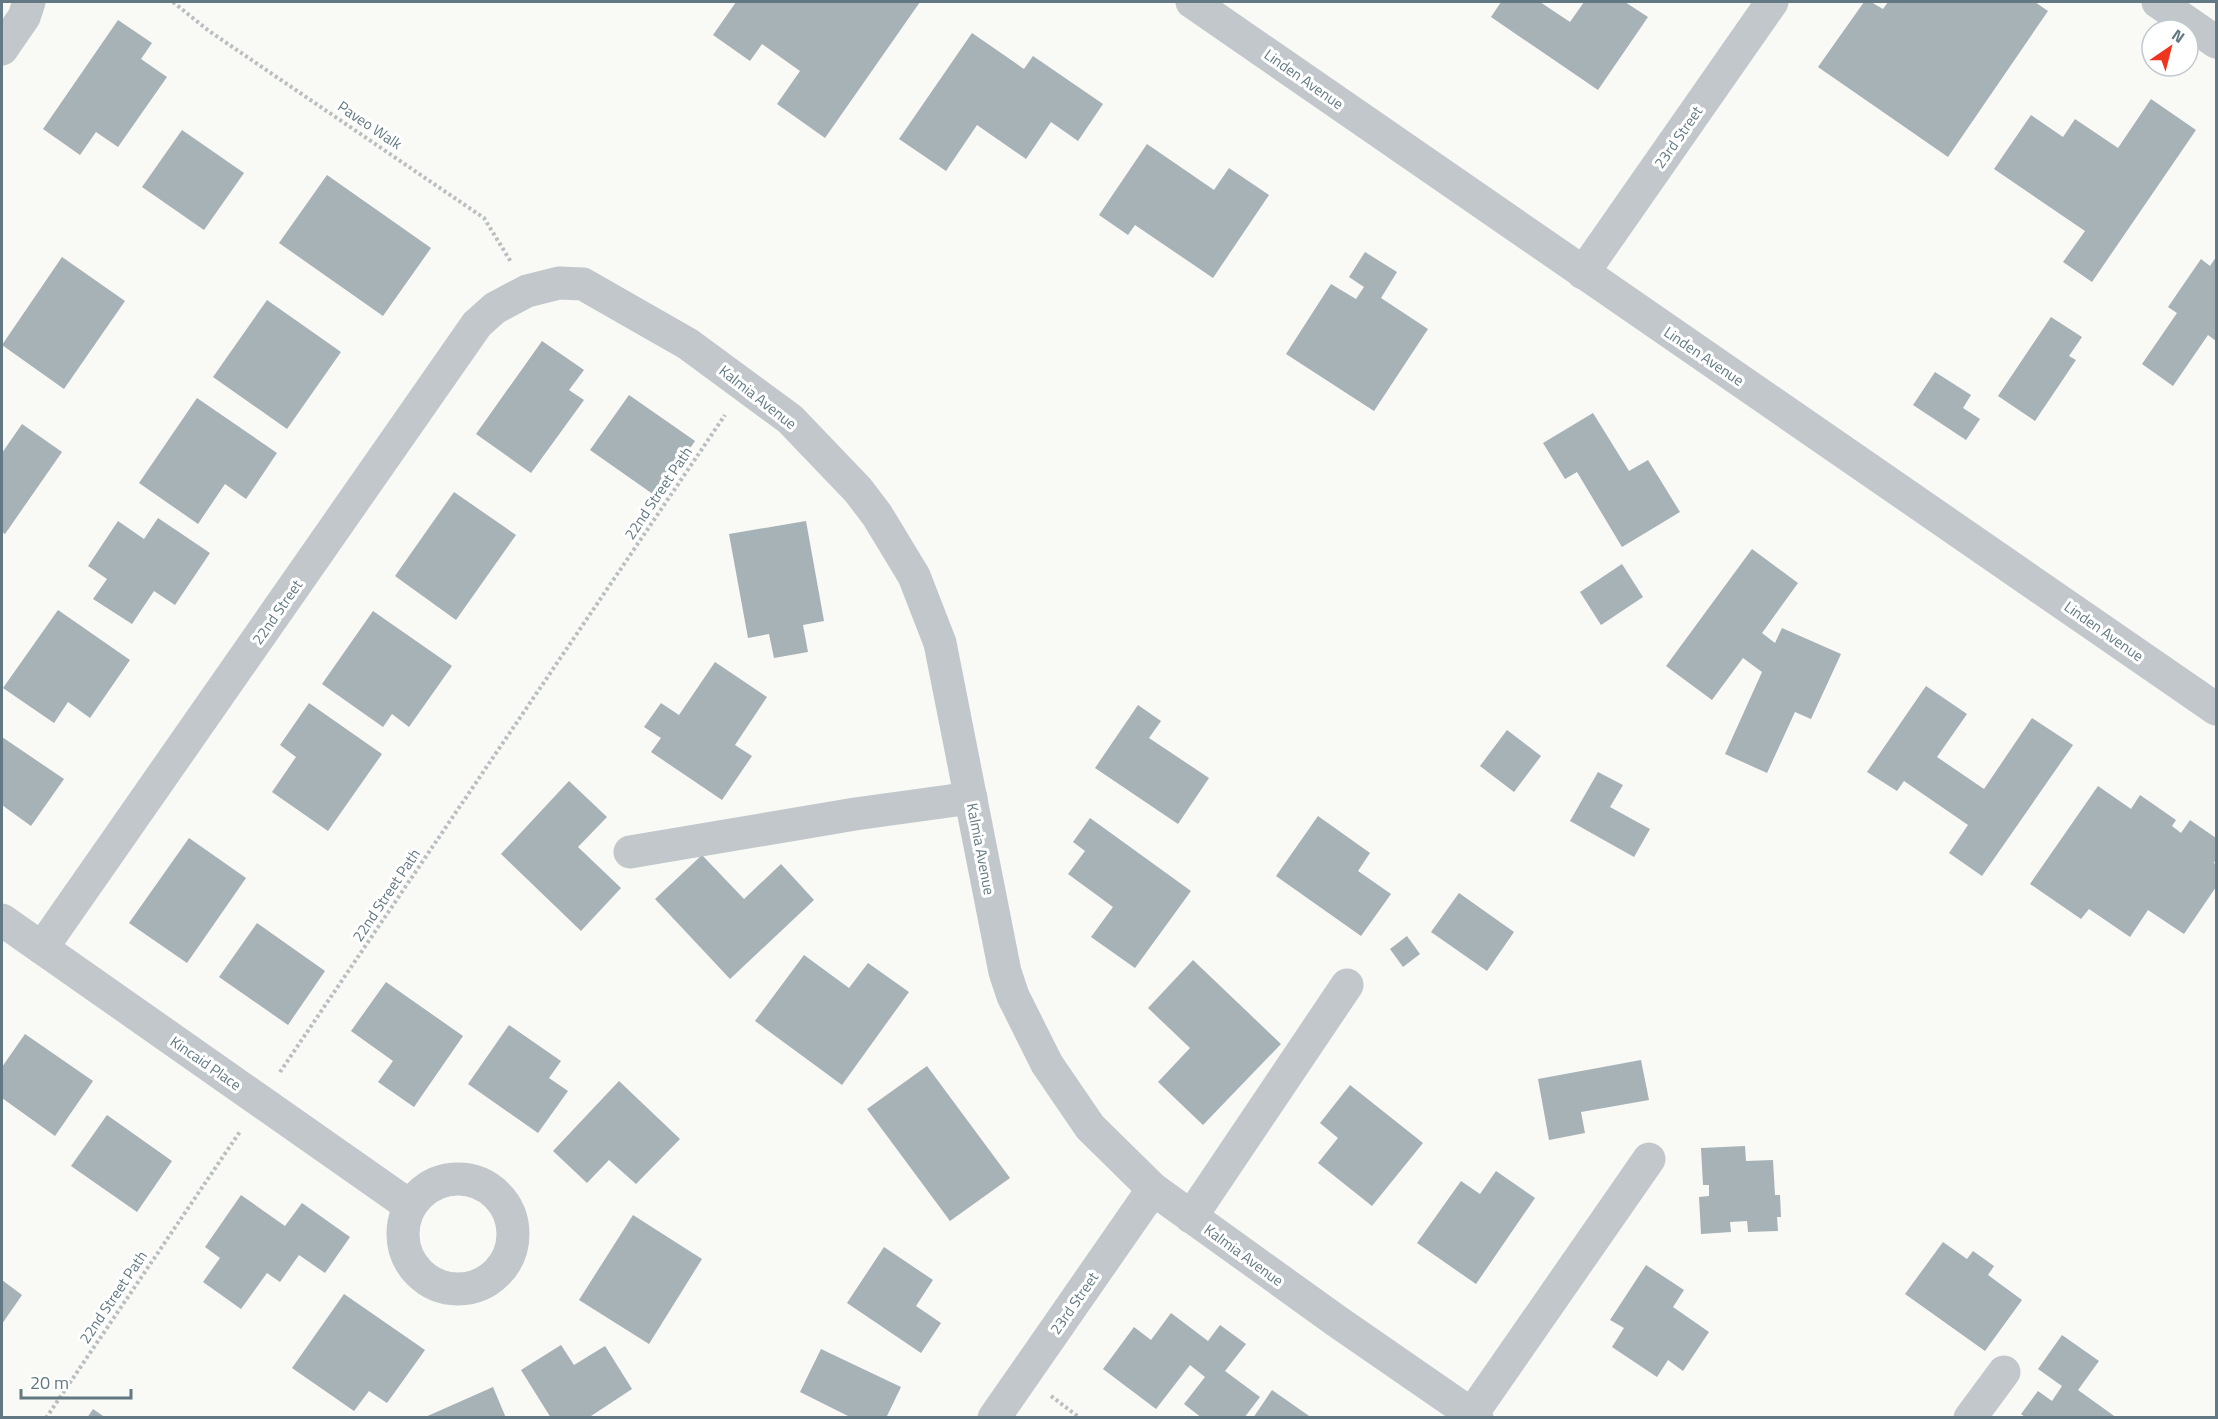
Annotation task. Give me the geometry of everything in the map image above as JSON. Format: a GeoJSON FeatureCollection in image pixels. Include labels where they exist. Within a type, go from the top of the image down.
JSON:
{"type":"FeatureCollection","features":[{"type":"Feature","properties":{"kind":"street"},"geometry":{"type":"LineString","coordinates":[[2,49],[24,17],[29,2]]}},
{"type":"Feature","properties":{"kind":"street","name":"Linden Avenue"},"geometry":{"type":"LineString","coordinates":[[1192,2],[2217,708]]}},
{"type":"Feature","properties":{"kind":"street","name":"23rd Street"},"geometry":{"type":"LineString","coordinates":[[1583,273],[1772,2]]}},
{"type":"Feature","properties":{"kind":"street"},"geometry":{"type":"LineString","coordinates":[[2158,2],[2217,42]]}},
{"type":"Feature","properties":{"kind":"street","name":"Kalmia Avenue"},"geometry":{"type":"LineString","coordinates":[[527,291],[559,283],[583,284],[688,344],[790,419],[858,490],[877,515],[914,576],[940,643],[1005,972],[1013,996],[1047,1064],[1090,1127],[1153,1189],[1474,1416]]}},
{"type":"Feature","properties":{"kind":"street","name":"22nd Street"},"geometry":{"type":"LineString","coordinates":[[42,948],[477,324],[495,308],[527,291]]}},
{"type":"Feature","properties":{"kind":"street"},"geometry":{"type":"LineString","coordinates":[[630,852],[855,814],[971,798]]}},
{"type":"Feature","properties":{"kind":"street","name":"Kincaid Place"},"geometry":{"type":"LineString","coordinates":[[2,920],[410,1206]]}},
{"type":"Feature","properties":{"kind":"street"},"geometry":{"type":"LineString","coordinates":[[1191,1217],[1347,985]]}},
{"type":"Feature","properties":{"kind":"street"},"geometry":{"type":"LineString","coordinates":[[1474,1416],[1648,1159]]}},
{"type":"Feature","properties":{"kind":"street","name":"23rd Street"},"geometry":{"type":"LineString","coordinates":[[994,1418],[1153,1189]]}},
{"type":"Feature","properties":{"kind":"street"},"geometry":{"type":"LineString","coordinates":[[1970,1418],[2004,1372]]}},
{"type":"Feature","properties":{"kind":"path","name":"Paveo Walk"},"geometry":{"type":"LineString","coordinates":[[173,2],[209,31],[484,218],[527,291]]}},
{"type":"Feature","properties":{"kind":"path","name":"22nd Street Path"},"geometry":{"type":"LineString","coordinates":[[46,1418],[745,386]]}},
{"type":"Feature","properties":{"kind":"path"},"geometry":{"type":"LineString","coordinates":[[1048,1394],[1080,1418]]}},
{"type":"Feature","properties":{"kind":"building"},"geometry":{"type":"Polygon","coordinates":[[[736,2],[920,2],[825,138],[777,104],[800,71],[762,44],[750,61],[713,35],[736,2]]]}},
{"type":"Feature","properties":{"kind":"building"},"geometry":{"type":"Polygon","coordinates":[[[1501,2],[1540,2],[1570,22],[1584,2],[1625,2],[1648,17],[1598,90],[1491,17],[1501,2]]]}},
{"type":"Feature","properties":{"kind":"building"},"geometry":{"type":"Polygon","coordinates":[[[1864,2],[1871,2],[1883,9],[1888,2],[2035,2],[2048,11],[1948,157],[1818,67],[1864,2]]]}},
{"type":"Feature","properties":{"kind":"building"},"geometry":{"type":"Polygon","coordinates":[[[118,20],[152,43],[141,59],[167,77],[118,147],[96,132],[80,155],[43,129],[118,20]]]}},
{"type":"Feature","properties":{"kind":"building"},"geometry":{"type":"Polygon","coordinates":[[[972,33],[1024,69],[1033,56],[1103,104],[1078,141],[1051,122],[1026,159],[977,125],[946,171],[899,139],[972,33]]]}},
{"type":"Feature","properties":{"kind":"building"},"geometry":{"type":"Polygon","coordinates":[[[2151,99],[2196,130],[2092,282],[2063,262],[2085,231],[1994,169],[2031,115],[2063,137],[2075,119],[2118,148],[2151,99]]]}},
{"type":"Feature","properties":{"kind":"building"},"geometry":{"type":"Polygon","coordinates":[[[182,130],[244,173],[204,230],[142,187],[182,130]]]}},
{"type":"Feature","properties":{"kind":"building"},"geometry":{"type":"Polygon","coordinates":[[[1147,144],[1214,190],[1229,168],[1269,195],[1213,278],[1135,225],[1128,235],[1099,215],[1147,144]]]}},
{"type":"Feature","properties":{"kind":"building"},"geometry":{"type":"Polygon","coordinates":[[[327,175],[431,248],[383,316],[279,243],[327,175]]]}},
{"type":"Feature","properties":{"kind":"building"},"geometry":{"type":"Polygon","coordinates":[[[1365,252],[1397,272],[1381,298],[1428,329],[1374,411],[1286,354],[1331,284],[1356,299],[1364,287],[1349,277],[1365,252]]]}},
{"type":"Feature","properties":{"kind":"building"},"geometry":{"type":"Polygon","coordinates":[[[62,257],[125,301],[64,389],[2,345],[62,257]]]}},
{"type":"Feature","properties":{"kind":"building"},"geometry":{"type":"Polygon","coordinates":[[[2216,257],[2216,341],[2208,335],[2173,386],[2142,364],[2177,313],[2168,307],[2201,259],[2210,266],[2216,257]]]}},
{"type":"Feature","properties":{"kind":"building"},"geometry":{"type":"Polygon","coordinates":[[[267,300],[341,352],[287,429],[213,377],[267,300]]]}},
{"type":"Feature","properties":{"kind":"building"},"geometry":{"type":"Polygon","coordinates":[[[2051,317],[2082,337],[2069,356],[2076,360],[2035,421],[1998,396],[2051,317]]]}},
{"type":"Feature","properties":{"kind":"building"},"geometry":{"type":"Polygon","coordinates":[[[542,341],[584,370],[569,390],[584,400],[531,473],[476,434],[542,341]]]}},
{"type":"Feature","properties":{"kind":"building"},"geometry":{"type":"Polygon","coordinates":[[[1935,372],[1971,395],[1963,408],[1980,419],[1966,440],[1913,405],[1935,372]]]}},
{"type":"Feature","properties":{"kind":"building"},"geometry":{"type":"Polygon","coordinates":[[[629,395],[695,441],[657,497],[590,450],[629,395]]]}},
{"type":"Feature","properties":{"kind":"building"},"geometry":{"type":"Polygon","coordinates":[[[197,398],[277,453],[246,499],[225,484],[198,524],[139,483],[197,398]]]}},
{"type":"Feature","properties":{"kind":"building"},"geometry":{"type":"Polygon","coordinates":[[[1593,413],[1629,471],[1648,460],[1680,512],[1622,547],[1577,472],[1565,479],[1543,443],[1593,413]]]}},
{"type":"Feature","properties":{"kind":"building"},"geometry":{"type":"Polygon","coordinates":[[[22,424],[62,452],[5,534],[2,532],[2,453],[22,424]]]}},
{"type":"Feature","properties":{"kind":"building"},"geometry":{"type":"Polygon","coordinates":[[[454,492],[516,535],[456,620],[395,576],[454,492]]]}},
{"type":"Feature","properties":{"kind":"building"},"geometry":{"type":"Polygon","coordinates":[[[158,518],[210,553],[175,605],[154,591],[132,624],[93,599],[107,579],[88,566],[118,521],[144,539],[158,518]]]}},
{"type":"Feature","properties":{"kind":"building"},"geometry":{"type":"Polygon","coordinates":[[[806,521],[824,621],[803,625],[808,652],[774,658],[769,634],[748,638],[729,534],[806,521]]]}},
{"type":"Feature","properties":{"kind":"building"},"geometry":{"type":"Polygon","coordinates":[[[1752,549],[1798,583],[1762,633],[1775,643],[1782,628],[1841,654],[1811,719],[1795,712],[1767,773],[1725,754],[1762,672],[1743,658],[1712,700],[1666,666],[1752,549]]]}},
{"type":"Feature","properties":{"kind":"building"},"geometry":{"type":"Polygon","coordinates":[[[1622,564],[1643,597],[1601,625],[1580,592],[1622,564]]]}},
{"type":"Feature","properties":{"kind":"building"},"geometry":{"type":"Polygon","coordinates":[[[58,610],[130,660],[90,718],[68,702],[54,723],[3,688],[58,610]]]}},
{"type":"Feature","properties":{"kind":"building"},"geometry":{"type":"Polygon","coordinates":[[[373,611],[452,666],[409,727],[392,714],[383,727],[322,684],[373,611]]]}},
{"type":"Feature","properties":{"kind":"building"},"geometry":{"type":"Polygon","coordinates":[[[715,662],[767,697],[735,745],[752,756],[722,800],[651,752],[661,738],[644,727],[661,703],[679,715],[715,662]]]}},
{"type":"Feature","properties":{"kind":"building"},"geometry":{"type":"Polygon","coordinates":[[[1926,686],[1967,714],[1937,757],[1984,789],[2032,718],[2073,745],[1982,876],[1949,853],[1968,825],[1904,781],[1897,791],[1867,772],[1926,686]]]}},
{"type":"Feature","properties":{"kind":"building"},"geometry":{"type":"Polygon","coordinates":[[[309,703],[382,754],[328,831],[272,792],[296,757],[280,745],[309,703]]]}},
{"type":"Feature","properties":{"kind":"building"},"geometry":{"type":"Polygon","coordinates":[[[1138,705],[1161,721],[1149,738],[1209,778],[1178,824],[1095,768],[1138,705]]]}},
{"type":"Feature","properties":{"kind":"building"},"geometry":{"type":"Polygon","coordinates":[[[1507,730],[1541,756],[1514,792],[1480,766],[1507,730]]]}},
{"type":"Feature","properties":{"kind":"building"},"geometry":{"type":"Polygon","coordinates":[[[2,737],[64,779],[31,826],[2,805],[2,737]]]}},
{"type":"Feature","properties":{"kind":"building"},"geometry":{"type":"Polygon","coordinates":[[[1598,772],[1623,785],[1610,807],[1650,829],[1634,857],[1570,821],[1598,772]]]}},
{"type":"Feature","properties":{"kind":"building"},"geometry":{"type":"Polygon","coordinates":[[[569,781],[607,817],[578,847],[621,888],[581,931],[501,854],[569,781]]]}},
{"type":"Feature","properties":{"kind":"building"},"geometry":{"type":"Polygon","coordinates":[[[2098,786],[2131,809],[2140,795],[2176,820],[2172,826],[2181,833],[2190,820],[2216,838],[2214,863],[2216,865],[2216,887],[2184,934],[2148,910],[2130,937],[2089,909],[2081,919],[2030,884],[2098,786]]]}},
{"type":"Feature","properties":{"kind":"building"},"geometry":{"type":"Polygon","coordinates":[[[1318,816],[1370,853],[1358,871],[1391,894],[1361,936],[1276,876],[1318,816]]]}},
{"type":"Feature","properties":{"kind":"building"},"geometry":{"type":"Polygon","coordinates":[[[1090,818],[1191,891],[1135,968],[1091,937],[1113,907],[1068,874],[1085,851],[1073,842],[1090,818]]]}},
{"type":"Feature","properties":{"kind":"building"},"geometry":{"type":"Polygon","coordinates":[[[189,838],[246,878],[187,963],[129,923],[189,838]]]}},
{"type":"Feature","properties":{"kind":"building"},"geometry":{"type":"Polygon","coordinates":[[[702,855],[744,899],[781,864],[814,900],[730,979],[655,899],[702,855]]]}},
{"type":"Feature","properties":{"kind":"building"},"geometry":{"type":"Polygon","coordinates":[[[1459,893],[1514,932],[1487,971],[1431,932],[1459,893]]]}},
{"type":"Feature","properties":{"kind":"building"},"geometry":{"type":"Polygon","coordinates":[[[257,923],[325,971],[288,1025],[219,977],[257,923]]]}},
{"type":"Feature","properties":{"kind":"building"},"geometry":{"type":"Polygon","coordinates":[[[1407,936],[1420,954],[1403,967],[1390,949],[1407,936]]]}},
{"type":"Feature","properties":{"kind":"building"},"geometry":{"type":"Polygon","coordinates":[[[804,955],[849,988],[868,963],[909,992],[842,1085],[755,1021],[804,955]]]}},
{"type":"Feature","properties":{"kind":"building"},"geometry":{"type":"Polygon","coordinates":[[[1193,960],[1281,1044],[1203,1125],[1158,1082],[1190,1048],[1148,1008],[1193,960]]]}},
{"type":"Feature","properties":{"kind":"building"},"geometry":{"type":"Polygon","coordinates":[[[386,982],[463,1036],[414,1107],[378,1082],[393,1061],[351,1031],[386,982]]]}},
{"type":"Feature","properties":{"kind":"building"},"geometry":{"type":"Polygon","coordinates":[[[509,1025],[561,1061],[549,1078],[568,1091],[538,1133],[468,1084],[509,1025]]]}},
{"type":"Feature","properties":{"kind":"building"},"geometry":{"type":"Polygon","coordinates":[[[25,1034],[93,1081],[55,1136],[2,1098],[2,1067],[25,1034]]]}},
{"type":"Feature","properties":{"kind":"building"},"geometry":{"type":"Polygon","coordinates":[[[1641,1060],[1649,1100],[1581,1112],[1585,1133],[1549,1140],[1538,1079],[1641,1060]]]}},
{"type":"Feature","properties":{"kind":"building"},"geometry":{"type":"Polygon","coordinates":[[[927,1066],[1010,1178],[950,1221],[867,1109],[927,1066]]]}},
{"type":"Feature","properties":{"kind":"building"},"geometry":{"type":"Polygon","coordinates":[[[619,1081],[680,1139],[636,1184],[609,1160],[587,1183],[553,1151],[619,1081]]]}},
{"type":"Feature","properties":{"kind":"building"},"geometry":{"type":"Polygon","coordinates":[[[1350,1085],[1423,1143],[1372,1206],[1318,1163],[1338,1138],[1320,1123],[1350,1085]]]}},
{"type":"Feature","properties":{"kind":"building"},"geometry":{"type":"Polygon","coordinates":[[[107,1115],[172,1161],[137,1212],[71,1166],[107,1115]]]}},
{"type":"Feature","properties":{"kind":"building"},"geometry":{"type":"Polygon","coordinates":[[[1745,1146],[1746,1161],[1773,1160],[1775,1195],[1780,1195],[1781,1217],[1777,1217],[1778,1231],[1748,1232],[1747,1221],[1730,1222],[1731,1232],[1701,1234],[1699,1197],[1709,1196],[1709,1185],[1703,1185],[1701,1148],[1745,1146]]]}},
{"type":"Feature","properties":{"kind":"building"},"geometry":{"type":"Polygon","coordinates":[[[1496,1171],[1535,1198],[1476,1284],[1417,1243],[1461,1181],[1480,1194],[1496,1171]]]}},
{"type":"Feature","properties":{"kind":"building"},"geometry":{"type":"Polygon","coordinates":[[[241,1195],[285,1226],[302,1203],[350,1237],[325,1273],[299,1255],[280,1282],[267,1273],[241,1309],[203,1282],[220,1258],[205,1247],[241,1195]]]}},
{"type":"Feature","properties":{"kind":"building"},"geometry":{"type":"Polygon","coordinates":[[[633,1215],[702,1259],[649,1344],[579,1300],[633,1215]]]}},
{"type":"Feature","properties":{"kind":"building"},"geometry":{"type":"Polygon","coordinates":[[[1943,1242],[1967,1259],[1973,1251],[1994,1266],[1988,1275],[2022,1300],[1985,1351],[1905,1294],[1943,1242]]]}},
{"type":"Feature","properties":{"kind":"building"},"geometry":{"type":"Polygon","coordinates":[[[884,1247],[933,1280],[916,1306],[941,1323],[921,1353],[847,1303],[884,1247]]]}},
{"type":"Feature","properties":{"kind":"building"},"geometry":{"type":"Polygon","coordinates":[[[1646,1265],[1684,1290],[1673,1307],[1709,1332],[1683,1371],[1668,1360],[1657,1377],[1612,1347],[1624,1328],[1610,1320],[1646,1265]]]}},
{"type":"Feature","properties":{"kind":"building"},"geometry":{"type":"Polygon","coordinates":[[[2,1280],[22,1295],[2,1324],[2,1280]]]}},
{"type":"Feature","properties":{"kind":"building"},"geometry":{"type":"Polygon","coordinates":[[[344,1294],[425,1350],[387,1403],[369,1391],[354,1411],[292,1368],[344,1294]]]}},
{"type":"Feature","properties":{"kind":"building"},"geometry":{"type":"Polygon","coordinates":[[[1171,1313],[1208,1341],[1220,1325],[1246,1344],[1225,1371],[1260,1397],[1244,1418],[1202,1418],[1184,1404],[1205,1377],[1190,1365],[1156,1409],[1103,1369],[1134,1327],[1151,1340],[1171,1313]]]}},
{"type":"Feature","properties":{"kind":"building"},"geometry":{"type":"Polygon","coordinates":[[[2062,1335],[2099,1361],[2078,1390],[2117,1418],[2026,1418],[2021,1414],[2038,1391],[2052,1401],[2062,1386],[2038,1369],[2062,1335]]]}},
{"type":"Feature","properties":{"kind":"building"},"geometry":{"type":"Polygon","coordinates":[[[561,1345],[574,1365],[605,1346],[632,1389],[588,1418],[551,1418],[521,1370],[561,1345]]]}},
{"type":"Feature","properties":{"kind":"building"},"geometry":{"type":"Polygon","coordinates":[[[821,1349],[901,1387],[886,1418],[852,1418],[800,1392],[821,1349]]]}},
{"type":"Feature","properties":{"kind":"building"},"geometry":{"type":"Polygon","coordinates":[[[493,1387],[506,1418],[423,1418],[493,1387]]]}},
{"type":"Feature","properties":{"kind":"building"},"geometry":{"type":"Polygon","coordinates":[[[1272,1390],[1312,1418],[1253,1418],[1272,1390]]]}},
{"type":"Feature","properties":{"kind":"building"},"geometry":{"type":"Polygon","coordinates":[[[93,1409],[106,1418],[87,1418],[93,1409]]]}}]}
